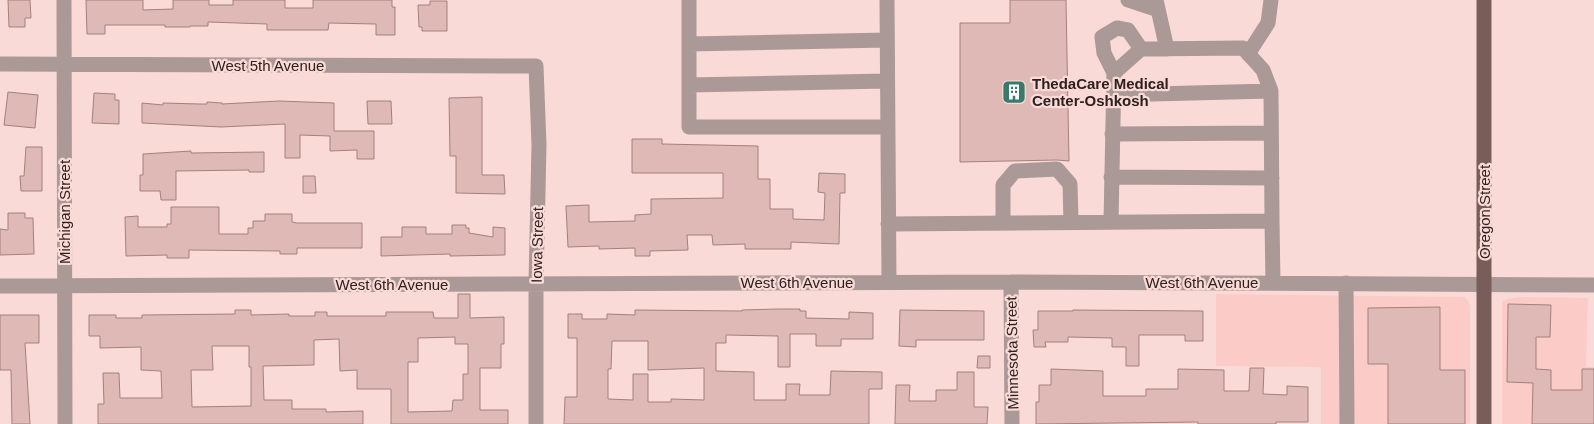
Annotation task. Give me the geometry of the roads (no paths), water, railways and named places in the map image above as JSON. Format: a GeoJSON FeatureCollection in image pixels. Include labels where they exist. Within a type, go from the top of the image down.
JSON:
{"type":"FeatureCollection","features":[{"type":"Feature","properties":{"kind":"main road","name":"Oregon Street"},"geometry":{"type":"LineString","coordinates":[[1484,0],[1484,424]]}},
{"type":"Feature","properties":{"kind":"street","name":"Michigan Street"},"geometry":{"type":"LineString","coordinates":[[64,0],[65,424]]}},
{"type":"Feature","properties":{"kind":"street"},"geometry":{"type":"LineString","coordinates":[[689,0],[689,127],[888,127]]}},
{"type":"Feature","properties":{"kind":"street"},"geometry":{"type":"LineString","coordinates":[[886,0],[889,282]]}},
{"type":"Feature","properties":{"kind":"street"},"geometry":{"type":"LineString","coordinates":[[1128,0],[1157,5],[1167,49]]}},
{"type":"Feature","properties":{"kind":"street"},"geometry":{"type":"LineString","coordinates":[[1248,54],[1268,23],[1271,0]]}},
{"type":"Feature","properties":{"kind":"street"},"geometry":{"type":"LineString","coordinates":[[1111,222],[1114,73],[1104,53],[1102,38],[1117,28],[1128,30],[1141,50]]}},
{"type":"Feature","properties":{"kind":"street"},"geometry":{"type":"LineString","coordinates":[[689,44],[887,40]]}},
{"type":"Feature","properties":{"kind":"street"},"geometry":{"type":"LineString","coordinates":[[1114,73],[1141,50],[1167,49],[1243,48],[1263,70],[1271,91],[1273,282]]}},
{"type":"Feature","properties":{"kind":"street","name":"West 5th Avenue"},"geometry":{"type":"LineString","coordinates":[[0,64],[536,66]]}},
{"type":"Feature","properties":{"kind":"street","name":"Iowa Street"},"geometry":{"type":"LineString","coordinates":[[536,66],[539,145],[536,284],[536,424]]}},
{"type":"Feature","properties":{"kind":"street"},"geometry":{"type":"LineString","coordinates":[[689,85],[887,81]]}},
{"type":"Feature","properties":{"kind":"street"},"geometry":{"type":"LineString","coordinates":[[1113,95],[1271,91]]}},
{"type":"Feature","properties":{"kind":"street"},"geometry":{"type":"LineString","coordinates":[[1112,134],[1272,133]]}},
{"type":"Feature","properties":{"kind":"street"},"geometry":{"type":"LineString","coordinates":[[1004,223],[1004,185],[1015,171],[1057,169],[1070,184],[1071,222]]}},
{"type":"Feature","properties":{"kind":"street"},"geometry":{"type":"LineString","coordinates":[[1111,177],[1272,178]]}},
{"type":"Feature","properties":{"kind":"street"},"geometry":{"type":"LineString","coordinates":[[888,224],[1272,221]]}},
{"type":"Feature","properties":{"kind":"street","name":"West 6th Avenue"},"geometry":{"type":"LineString","coordinates":[[0,286],[889,282],[1273,282],[1594,285]]}},
{"type":"Feature","properties":{"kind":"street","name":"Minnesota Street"},"geometry":{"type":"LineString","coordinates":[[1011,282],[1012,424]]}},
{"type":"Feature","properties":{"kind":"street"},"geometry":{"type":"LineString","coordinates":[[1346,283],[1347,424]]}},
{"type":"Feature","properties":{"kind":"place","name":"ThedaCare Medical Center-Oshkosh"},"geometry":{"type":"Point","coordinates":[1014,92]}}]}
